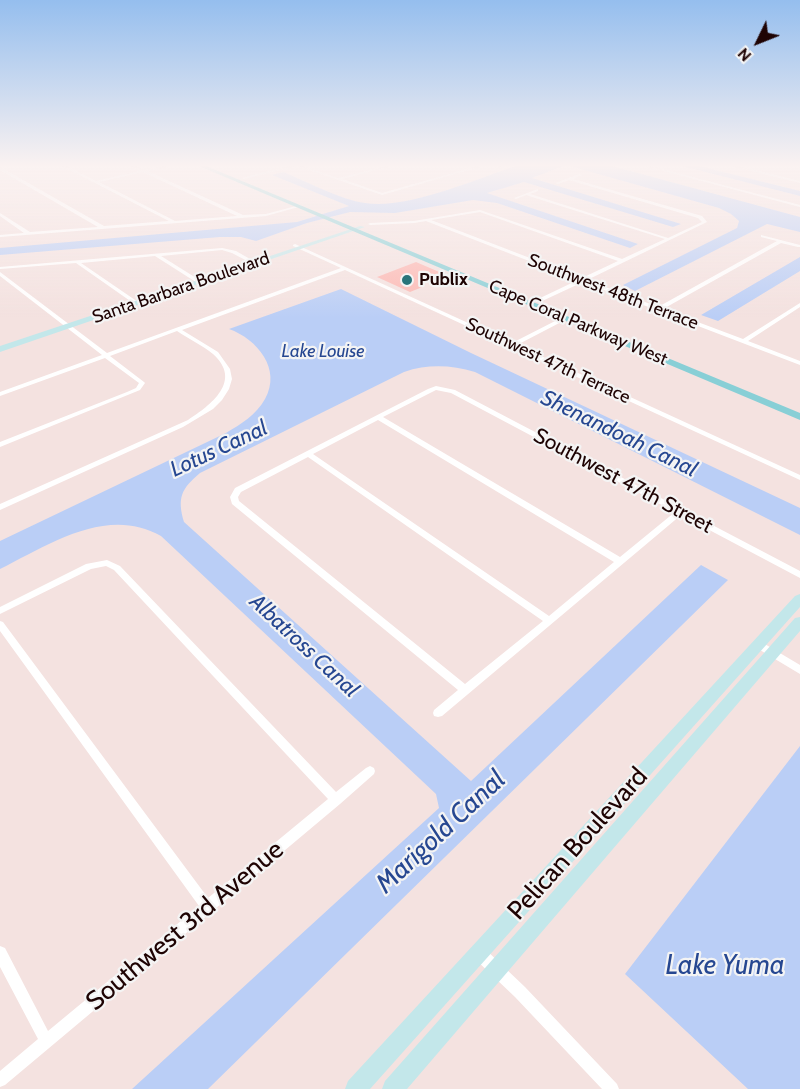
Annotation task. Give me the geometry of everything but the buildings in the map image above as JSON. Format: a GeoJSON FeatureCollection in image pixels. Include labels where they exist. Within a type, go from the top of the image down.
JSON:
{"type":"FeatureCollection","features":[{"type":"Feature","properties":{"kind":"main road"},"geometry":{"type":"LineString","coordinates":[[327,217],[344,227],[342,230]]}},
{"type":"Feature","properties":{"kind":"main road"},"geometry":{"type":"LineString","coordinates":[[328,217],[359,227]]}},
{"type":"Feature","properties":{"kind":"main road","name":"Cape Coral Parkway West"},"geometry":{"type":"LineString","coordinates":[[359,227],[420,257],[800,417]]}},
{"type":"Feature","properties":{"kind":"main road","name":"Cape Coral Parkway West"},"geometry":{"type":"LineString","coordinates":[[359,227],[800,410]]}},
{"type":"Feature","properties":{"kind":"main road"},"geometry":{"type":"LineString","coordinates":[[420,257],[469,272]]}},
{"type":"Feature","properties":{"kind":"main road"},"geometry":{"type":"LineString","coordinates":[[485,284],[538,301]]}},
{"type":"Feature","properties":{"kind":"main road"},"geometry":{"type":"LineString","coordinates":[[565,318],[573,318],[627,338]]}},
{"type":"Feature","properties":{"kind":"street"},"geometry":{"type":"LineString","coordinates":[[4,217],[30,234]]}},
{"type":"Feature","properties":{"kind":"street"},"geometry":{"type":"LineString","coordinates":[[84,217],[103,228]]}},
{"type":"Feature","properties":{"kind":"street"},"geometry":{"type":"LineString","coordinates":[[164,217],[174,222]]}},
{"type":"Feature","properties":{"kind":"street"},"geometry":{"type":"LineString","coordinates":[[0,236],[243,217]]}},
{"type":"Feature","properties":{"kind":"street"},"geometry":{"type":"LineString","coordinates":[[359,227],[443,217]]}},
{"type":"Feature","properties":{"kind":"street"},"geometry":{"type":"LineString","coordinates":[[498,217],[622,261]]}},
{"type":"Feature","properties":{"kind":"street"},"geometry":{"type":"LineString","coordinates":[[598,217],[668,239]]}},
{"type":"Feature","properties":{"kind":"street"},"geometry":{"type":"LineString","coordinates":[[538,301],[705,220],[695,217]]}},
{"type":"Feature","properties":{"kind":"street","name":"Southwest 48th Terrace"},"geometry":{"type":"LineString","coordinates":[[426,220],[800,363]]}},
{"type":"Feature","properties":{"kind":"street","name":"Santa Barbara Boulevard"},"geometry":{"type":"LineString","coordinates":[[0,344],[134,302],[342,230],[359,227]]}},
{"type":"Feature","properties":{"kind":"street","name":"Santa Barbara Boulevard"},"geometry":{"type":"LineString","coordinates":[[298,246],[359,227]]}},
{"type":"Feature","properties":{"kind":"street"},"geometry":{"type":"LineString","coordinates":[[763,236],[798,246]]}},
{"type":"Feature","properties":{"kind":"street"},"geometry":{"type":"LineString","coordinates":[[658,309],[781,241]]}},
{"type":"Feature","properties":{"kind":"street","name":"Southwest 47th Terrace"},"geometry":{"type":"LineString","coordinates":[[298,246],[800,478]]}},
{"type":"Feature","properties":{"kind":"street"},"geometry":{"type":"LineString","coordinates":[[0,268],[227,249],[252,262]]}},
{"type":"Feature","properties":{"kind":"street"},"geometry":{"type":"LineString","coordinates":[[155,254],[196,281]]}},
{"type":"Feature","properties":{"kind":"street"},"geometry":{"type":"LineString","coordinates":[[76,261],[134,302]]}},
{"type":"Feature","properties":{"kind":"street"},"geometry":{"type":"LineString","coordinates":[[0,394],[345,268]]}},
{"type":"Feature","properties":{"kind":"street"},"geometry":{"type":"LineString","coordinates":[[0,274],[140,380],[142,386],[0,445]]}},
{"type":"Feature","properties":{"kind":"street"},"geometry":{"type":"LineString","coordinates":[[744,342],[800,305]]}},
{"type":"Feature","properties":{"kind":"street"},"geometry":{"type":"LineString","coordinates":[[512,345],[565,318]]}},
{"type":"Feature","properties":{"kind":"street","name":"Santa Barbara Boulevard"},"geometry":{"type":"LineString","coordinates":[[0,349],[66,324]]}},
{"type":"Feature","properties":{"kind":"street"},"geometry":{"type":"LineString","coordinates":[[0,507],[189,422],[213,406],[227,386],[228,371],[219,357],[177,329]]}},
{"type":"Feature","properties":{"kind":"street"},"geometry":{"type":"LineString","coordinates":[[445,388],[430,390],[245,485],[234,497],[235,502],[465,690]]}},
{"type":"Feature","properties":{"kind":"street","name":"Southwest 47th Street"},"geometry":{"type":"LineString","coordinates":[[445,388],[800,575]]}},
{"type":"Feature","properties":{"kind":"street"},"geometry":{"type":"LineString","coordinates":[[378,417],[621,562]]}},
{"type":"Feature","properties":{"kind":"street"},"geometry":{"type":"LineString","coordinates":[[307,453],[550,621]]}},
{"type":"Feature","properties":{"kind":"street"},"geometry":{"type":"LineString","coordinates":[[438,713],[680,512]]}},
{"type":"Feature","properties":{"kind":"street"},"geometry":{"type":"LineString","coordinates":[[0,611],[89,566],[107,563],[117,568],[336,800]]}},
{"type":"Feature","properties":{"kind":"street","name":"Pelican Boulevard"},"geometry":{"type":"LineString","coordinates":[[393,1089],[498,970],[766,649],[800,599]]}},
{"type":"Feature","properties":{"kind":"street","name":"Pelican Boulevard"},"geometry":{"type":"LineString","coordinates":[[356,1089],[479,953],[766,649],[800,622]]}},
{"type":"Feature","properties":{"kind":"street"},"geometry":{"type":"LineString","coordinates":[[0,624],[207,907]]}},
{"type":"Feature","properties":{"kind":"street"},"geometry":{"type":"LineString","coordinates":[[766,649],[800,670]]}},
{"type":"Feature","properties":{"kind":"street","name":"Southwest 3rd Avenue"},"geometry":{"type":"LineString","coordinates":[[0,1080],[370,771]]}},
{"type":"Feature","properties":{"kind":"street"},"geometry":{"type":"LineString","coordinates":[[0,953],[46,1041]]}},
{"type":"Feature","properties":{"kind":"street"},"geometry":{"type":"LineString","coordinates":[[479,953],[612,1089]]}},
{"type":"Feature","properties":{"kind":"water"},"geometry":{"type":"Polygon","coordinates":[[[314,217],[331,217],[256,241],[241,237],[220,237],[0,255],[0,248],[297,222],[314,217]]]}},
{"type":"Feature","properties":{"kind":"water"},"geometry":{"type":"Polygon","coordinates":[[[538,217],[558,217],[638,244],[630,248],[538,217]]]}},
{"type":"Feature","properties":{"kind":"water"},"geometry":{"type":"Polygon","coordinates":[[[639,217],[658,217],[681,224],[673,227],[639,217]]]}},
{"type":"Feature","properties":{"kind":"water"},"geometry":{"type":"Polygon","coordinates":[[[734,217],[799,217],[800,232],[767,224],[635,291],[623,285],[737,228],[739,221],[734,217]]]}},
{"type":"Feature","properties":{"kind":"water"},"geometry":{"type":"Polygon","coordinates":[[[800,257],[800,271],[718,321],[701,315],[800,257]]]}},
{"type":"Feature","properties":{"kind":"water"},"geometry":{"type":"Polygon","coordinates":[[[341,289],[800,508],[800,535],[475,372],[448,367],[422,368],[404,372],[200,473],[188,484],[182,494],[181,506],[184,522],[471,781],[701,565],[728,580],[208,1089],[132,1089],[439,808],[436,794],[161,536],[141,528],[120,525],[99,526],[58,540],[0,569],[0,541],[243,423],[265,399],[270,377],[264,356],[249,340],[229,329],[341,289]]]}},
{"type":"Feature","properties":{"kind":"water","name":"Lake Yuma"},"geometry":{"type":"Polygon","coordinates":[[[800,746],[800,1089],[748,1089],[625,974],[800,746]]]}},
{"type":"Feature","properties":{"kind":"place","name":"Publix"},"geometry":{"type":"Point","coordinates":[407,280]}},
{"type":"Feature","properties":{"kind":"water label","name":"Lake Louise"},"geometry":{"type":"Point","coordinates":[323,352]}},
{"type":"Feature","properties":{"kind":"water label","name":"Shenandoah Canal"},"geometry":{"type":"Point","coordinates":[619,434]}},
{"type":"Feature","properties":{"kind":"water label","name":"Lotus Canal"},"geometry":{"type":"Point","coordinates":[219,449]}},
{"type":"Feature","properties":{"kind":"water label","name":"Albatross Canal"},"geometry":{"type":"Point","coordinates":[304,646]}},
{"type":"Feature","properties":{"kind":"water label","name":"Marigold Canal"},"geometry":{"type":"Point","coordinates":[441,832]}}]}
